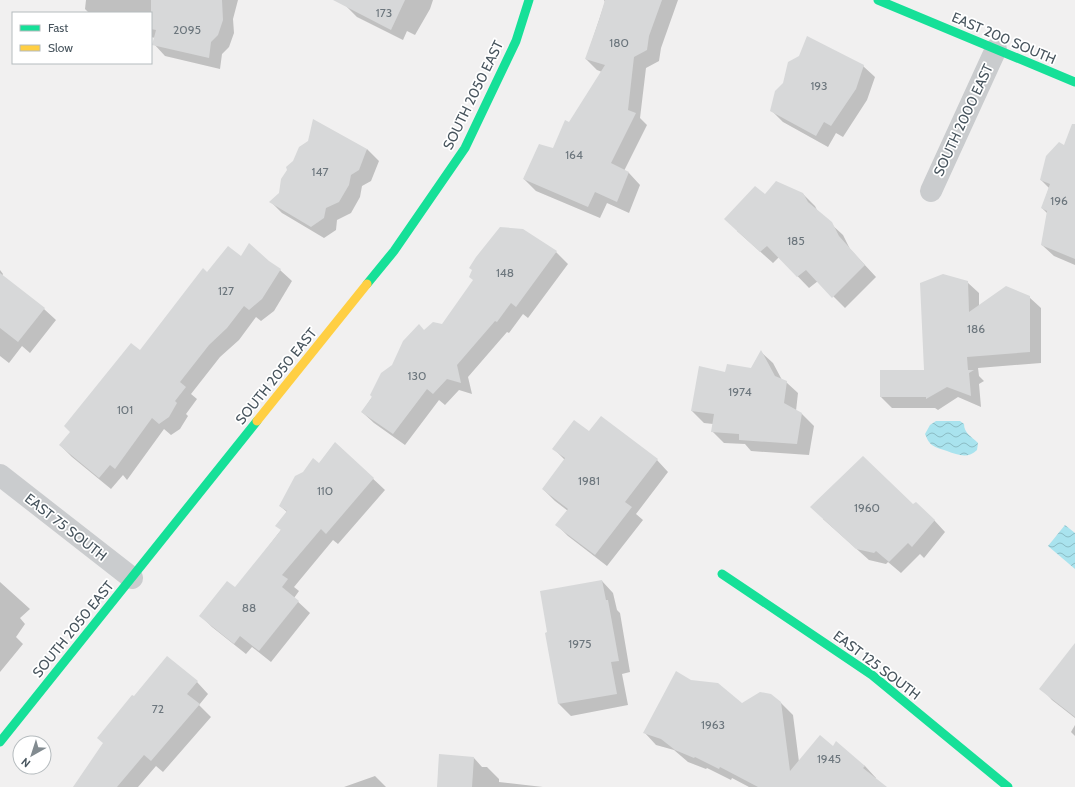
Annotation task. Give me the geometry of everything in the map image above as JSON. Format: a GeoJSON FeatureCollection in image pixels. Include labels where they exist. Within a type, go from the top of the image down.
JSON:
{"type":"FeatureCollection","features":[{"type":"Feature","properties":{"kind":"street","name":"SOUTH 2050 EAST"},"geometry":{"type":"LineString","coordinates":[[0,742],[394,251],[465,148],[516,41],[529,0]]}},
{"type":"Feature","properties":{"kind":"street","name":"EAST 200 SOUTH"},"geometry":{"type":"LineString","coordinates":[[878,0],[1075,82]]}},
{"type":"Feature","properties":{"kind":"street","name":"SOUTH 2000 EAST"},"geometry":{"type":"LineString","coordinates":[[931,191],[996,49]]}},
{"type":"Feature","properties":{"kind":"street","name":"EAST 75 SOUTH"},"geometry":{"type":"LineString","coordinates":[[0,475],[132,578]]}},
{"type":"Feature","properties":{"kind":"street","name":"EAST 125 SOUTH"},"geometry":{"type":"LineString","coordinates":[[722,574],[872,675],[1008,787]]}},
{"type":"Feature","properties":{"kind":"water"},"geometry":{"type":"Polygon","coordinates":[[[936,421],[960,421],[964,424],[964,427],[971,437],[978,443],[977,450],[970,455],[959,455],[932,445],[925,434],[930,425],[936,421]]]}},
{"type":"Feature","properties":{"kind":"water"},"geometry":{"type":"Polygon","coordinates":[[[1065,525],[1075,533],[1075,569],[1048,546],[1065,525]]]}},
{"type":"Feature","properties":{"kind":"building"},"geometry":{"type":"Polygon","coordinates":[[[151,0],[222,0],[223,20],[218,35],[211,42],[209,58],[152,45],[156,30],[152,29],[151,0]]]}},
{"type":"Feature","properties":{"kind":"building"},"geometry":{"type":"Polygon","coordinates":[[[333,0],[405,0],[391,30],[333,0]]]}},
{"type":"Feature","properties":{"kind":"building"},"geometry":{"type":"Polygon","coordinates":[[[605,0],[662,0],[649,36],[647,50],[634,57],[628,110],[636,113],[611,163],[629,172],[617,202],[595,192],[588,207],[523,179],[539,144],[553,148],[565,120],[569,122],[605,65],[585,59],[605,0]]]}},
{"type":"Feature","properties":{"kind":"building"},"geometry":{"type":"Polygon","coordinates":[[[807,36],[864,65],[856,89],[831,126],[824,122],[816,136],[770,111],[775,91],[783,83],[788,62],[799,56],[807,36]]]}},
{"type":"Feature","properties":{"kind":"building"},"geometry":{"type":"Polygon","coordinates":[[[313,119],[367,149],[359,170],[351,175],[349,185],[339,202],[326,208],[324,218],[311,227],[269,202],[279,193],[281,179],[287,170],[286,167],[293,161],[299,147],[308,141],[313,119]]]}},
{"type":"Feature","properties":{"kind":"building"},"geometry":{"type":"Polygon","coordinates":[[[1072,124],[1075,124],[1075,259],[1041,245],[1047,211],[1041,208],[1050,184],[1040,180],[1046,156],[1059,142],[1064,145],[1072,124]]]}},
{"type":"Feature","properties":{"kind":"building"},"geometry":{"type":"Polygon","coordinates":[[[776,181],[803,193],[808,202],[832,222],[839,236],[865,265],[832,298],[806,270],[797,277],[767,246],[760,252],[724,219],[755,186],[765,194],[776,181]]]}},
{"type":"Feature","properties":{"kind":"building"},"geometry":{"type":"Polygon","coordinates":[[[500,227],[523,229],[557,251],[516,307],[511,303],[497,322],[495,321],[457,365],[461,383],[447,379],[433,394],[427,389],[393,434],[361,412],[372,397],[370,395],[381,373],[392,365],[403,341],[419,324],[424,330],[433,322],[442,324],[473,280],[469,277],[472,270],[469,268],[500,227]]]}},
{"type":"Feature","properties":{"kind":"building"},"geometry":{"type":"Polygon","coordinates":[[[249,243],[269,261],[281,269],[262,299],[249,310],[244,306],[227,328],[209,345],[180,382],[186,387],[175,401],[177,403],[169,417],[159,424],[152,418],[115,469],[110,465],[99,478],[59,445],[70,432],[64,426],[131,343],[140,350],[203,268],[207,272],[228,246],[241,256],[249,243]]]}},
{"type":"Feature","properties":{"kind":"building"},"geometry":{"type":"Polygon","coordinates":[[[0,273],[45,308],[18,342],[0,328],[0,273]]]}},
{"type":"Feature","properties":{"kind":"building"},"geometry":{"type":"Polygon","coordinates":[[[943,274],[968,281],[969,312],[1006,286],[1030,296],[1030,352],[967,357],[968,370],[974,370],[969,373],[971,396],[947,387],[926,399],[926,397],[880,397],[880,370],[924,370],[920,283],[943,274]]]}},
{"type":"Feature","properties":{"kind":"building"},"geometry":{"type":"Polygon","coordinates":[[[761,350],[775,376],[787,381],[784,403],[802,413],[797,444],[739,440],[739,434],[711,432],[714,414],[691,411],[699,366],[725,372],[727,364],[751,368],[761,350]]]}},
{"type":"Feature","properties":{"kind":"building"},"geometry":{"type":"Polygon","coordinates":[[[601,416],[658,459],[625,502],[632,507],[595,555],[555,525],[568,509],[542,489],[565,458],[552,449],[574,420],[589,431],[601,416]]]}},
{"type":"Feature","properties":{"kind":"building"},"geometry":{"type":"Polygon","coordinates":[[[335,442],[374,478],[326,534],[321,529],[282,575],[288,579],[282,587],[299,601],[259,651],[240,636],[234,644],[199,616],[227,581],[235,587],[281,530],[275,526],[287,511],[279,506],[295,476],[303,472],[313,458],[319,463],[335,442]]]}},
{"type":"Feature","properties":{"kind":"building"},"geometry":{"type":"Polygon","coordinates":[[[863,456],[913,504],[916,502],[935,520],[912,547],[908,543],[889,562],[876,551],[874,553],[856,549],[810,507],[863,456]]]}},
{"type":"Feature","properties":{"kind":"building"},"geometry":{"type":"Polygon","coordinates":[[[602,580],[606,600],[608,600],[619,661],[611,662],[617,694],[558,704],[545,633],[547,632],[540,591],[602,580]]]}},
{"type":"Feature","properties":{"kind":"building"},"geometry":{"type":"Polygon","coordinates":[[[1075,643],[1075,717],[1039,689],[1075,643]]]}},
{"type":"Feature","properties":{"kind":"building"},"geometry":{"type":"Polygon","coordinates":[[[167,656],[198,681],[187,694],[200,704],[151,761],[144,755],[117,787],[73,787],[103,743],[97,738],[132,695],[134,696],[167,656]]]}},
{"type":"Feature","properties":{"kind":"building"},"geometry":{"type":"Polygon","coordinates":[[[676,671],[691,680],[718,683],[742,703],[760,692],[771,694],[781,702],[790,771],[820,735],[833,746],[836,741],[865,766],[863,768],[887,787],[758,787],[720,767],[719,769],[695,757],[694,758],[675,750],[661,739],[643,733],[676,671]]]}},
{"type":"Feature","properties":{"kind":"building"},"geometry":{"type":"Polygon","coordinates":[[[439,754],[474,757],[472,787],[437,787],[439,754]]]}},
{"type":"Feature","properties":{"kind":"traffic: fast"},"geometry":{"type":"LineString","coordinates":[[367,284],[394,251],[465,148],[516,41],[529,0]]}},
{"type":"Feature","properties":{"kind":"traffic: fast"},"geometry":{"type":"LineString","coordinates":[[878,0],[1075,82]]}},
{"type":"Feature","properties":{"kind":"traffic: fast"},"geometry":{"type":"LineString","coordinates":[[0,742],[257,421]]}},
{"type":"Feature","properties":{"kind":"traffic: fast"},"geometry":{"type":"LineString","coordinates":[[722,574],[872,675],[1008,787]]}},
{"type":"Feature","properties":{"kind":"traffic: slow"},"geometry":{"type":"LineString","coordinates":[[257,421],[367,284]]}}]}
